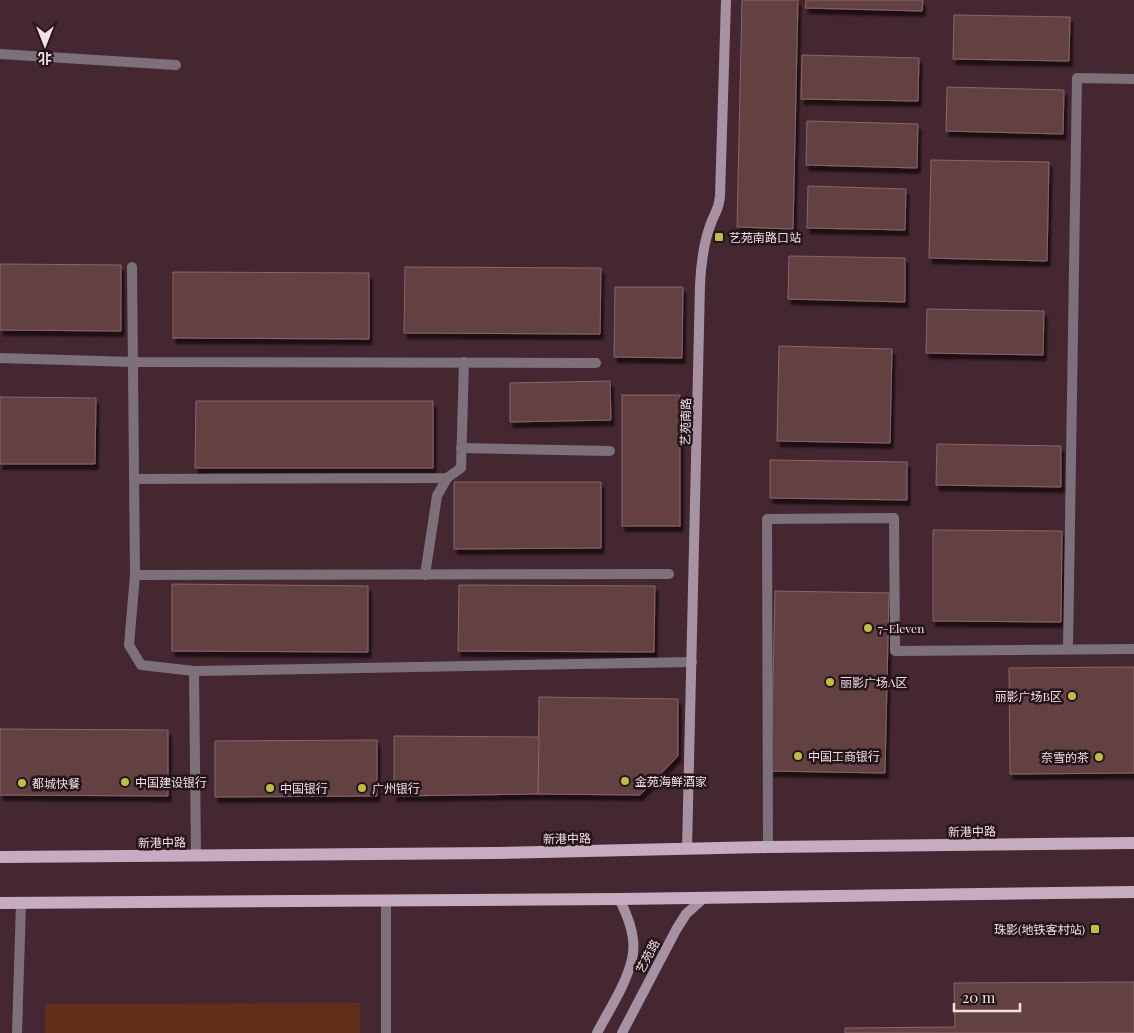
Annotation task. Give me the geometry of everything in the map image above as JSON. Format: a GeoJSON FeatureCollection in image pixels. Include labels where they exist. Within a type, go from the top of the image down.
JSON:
{"type":"FeatureCollection","features":[{"type":"Feature","properties":{"kind":"main road","name":"新港中路"},"geometry":{"type":"LineString","coordinates":[[0,857],[495,853],[768,847],[1134,843]]}},
{"type":"Feature","properties":{"kind":"main road"},"geometry":{"type":"LineString","coordinates":[[0,904],[619,899],[1134,892]]}},
{"type":"Feature","properties":{"kind":"street","name":"艺苑南路"},"geometry":{"type":"LineString","coordinates":[[687,849],[700,285],[705,243],[710,223],[719,208],[726,0]]}},
{"type":"Feature","properties":{"kind":"street","name":"艺苑路"},"geometry":{"type":"LineString","coordinates":[[622,1033],[676,930],[686,914],[705,897]]}},
{"type":"Feature","properties":{"kind":"street","name":"艺苑路"},"geometry":{"type":"LineString","coordinates":[[597,1033],[626,977],[633,957],[631,928],[619,899]]}},
{"type":"Feature","properties":{"kind":"lane"},"geometry":{"type":"LineString","coordinates":[[0,54],[176,65]]}},
{"type":"Feature","properties":{"kind":"lane"},"geometry":{"type":"LineString","coordinates":[[1068,650],[1077,78],[1134,79]]}},
{"type":"Feature","properties":{"kind":"lane"},"geometry":{"type":"LineString","coordinates":[[132,267],[135,575],[129,645],[141,665],[194,670],[692,662]]}},
{"type":"Feature","properties":{"kind":"lane"},"geometry":{"type":"LineString","coordinates":[[0,358],[133,362],[596,363]]}},
{"type":"Feature","properties":{"kind":"lane"},"geometry":{"type":"LineString","coordinates":[[425,575],[437,496],[447,478],[461,468],[464,362]]}},
{"type":"Feature","properties":{"kind":"lane"},"geometry":{"type":"LineString","coordinates":[[461,448],[610,451]]}},
{"type":"Feature","properties":{"kind":"lane"},"geometry":{"type":"LineString","coordinates":[[134,479],[447,478]]}},
{"type":"Feature","properties":{"kind":"lane"},"geometry":{"type":"LineString","coordinates":[[768,847],[767,519],[894,518],[895,651],[1134,649]]}},
{"type":"Feature","properties":{"kind":"lane"},"geometry":{"type":"LineString","coordinates":[[135,575],[668,574]]}},
{"type":"Feature","properties":{"kind":"lane"},"geometry":{"type":"LineString","coordinates":[[194,670],[196,855]]}},
{"type":"Feature","properties":{"kind":"lane"},"geometry":{"type":"LineString","coordinates":[[386,900],[386,1033]]}},
{"type":"Feature","properties":{"kind":"lane"},"geometry":{"type":"LineString","coordinates":[[17,1033],[21,903]]}},
{"type":"Feature","properties":{"kind":"shaded area"},"geometry":{"type":"Polygon","coordinates":[[[360,1003],[360,1033],[45,1033],[45,1004],[360,1003]]]}},
{"type":"Feature","properties":{"kind":"building"},"geometry":{"type":"Polygon","coordinates":[[[742,0],[798,0],[793,229],[737,227],[742,0]]]}},
{"type":"Feature","properties":{"kind":"building"},"geometry":{"type":"Polygon","coordinates":[[[806,0],[923,0],[922,11],[805,8],[806,0]]]}},
{"type":"Feature","properties":{"kind":"building"},"geometry":{"type":"Polygon","coordinates":[[[954,15],[1070,17],[1069,61],[953,59],[954,15]]]}},
{"type":"Feature","properties":{"kind":"building"},"geometry":{"type":"Polygon","coordinates":[[[802,55],[919,58],[918,101],[801,99],[802,55]]]}},
{"type":"Feature","properties":{"kind":"building"},"geometry":{"type":"Polygon","coordinates":[[[947,87],[1064,90],[1063,134],[946,131],[947,87]]]}},
{"type":"Feature","properties":{"kind":"building"},"geometry":{"type":"Polygon","coordinates":[[[807,121],[918,124],[917,168],[806,165],[807,121]]]}},
{"type":"Feature","properties":{"kind":"building"},"geometry":{"type":"Polygon","coordinates":[[[931,160],[1049,162],[1047,261],[929,258],[931,160]]]}},
{"type":"Feature","properties":{"kind":"building"},"geometry":{"type":"Polygon","coordinates":[[[808,186],[906,189],[905,230],[807,228],[808,186]]]}},
{"type":"Feature","properties":{"kind":"building"},"geometry":{"type":"Polygon","coordinates":[[[789,256],[905,258],[905,302],[788,299],[789,256]]]}},
{"type":"Feature","properties":{"kind":"building"},"geometry":{"type":"Polygon","coordinates":[[[0,264],[121,265],[121,331],[0,330],[0,264]]]}},
{"type":"Feature","properties":{"kind":"building"},"geometry":{"type":"Polygon","coordinates":[[[405,267],[601,268],[600,334],[404,333],[405,267]]]}},
{"type":"Feature","properties":{"kind":"building"},"geometry":{"type":"Polygon","coordinates":[[[173,272],[369,273],[369,339],[173,338],[173,272]]]}},
{"type":"Feature","properties":{"kind":"building"},"geometry":{"type":"Polygon","coordinates":[[[615,287],[683,287],[682,358],[614,357],[615,287]]]}},
{"type":"Feature","properties":{"kind":"building"},"geometry":{"type":"Polygon","coordinates":[[[927,309],[1044,311],[1043,355],[926,353],[927,309]]]}},
{"type":"Feature","properties":{"kind":"building"},"geometry":{"type":"Polygon","coordinates":[[[779,346],[892,349],[890,443],[777,441],[779,346]]]}},
{"type":"Feature","properties":{"kind":"building"},"geometry":{"type":"Polygon","coordinates":[[[610,381],[611,420],[510,422],[510,383],[610,381]]]}},
{"type":"Feature","properties":{"kind":"building"},"geometry":{"type":"Polygon","coordinates":[[[622,395],[680,395],[680,526],[622,526],[622,395]]]}},
{"type":"Feature","properties":{"kind":"building"},"geometry":{"type":"Polygon","coordinates":[[[0,397],[96,398],[95,464],[0,464],[0,397]]]}},
{"type":"Feature","properties":{"kind":"building"},"geometry":{"type":"Polygon","coordinates":[[[196,401],[433,401],[433,468],[195,468],[196,401]]]}},
{"type":"Feature","properties":{"kind":"building"},"geometry":{"type":"Polygon","coordinates":[[[937,444],[1061,446],[1061,487],[936,485],[937,444]]]}},
{"type":"Feature","properties":{"kind":"building"},"geometry":{"type":"Polygon","coordinates":[[[770,460],[907,462],[907,500],[770,498],[770,460]]]}},
{"type":"Feature","properties":{"kind":"building"},"geometry":{"type":"Polygon","coordinates":[[[454,482],[601,482],[601,548],[454,549],[454,482]]]}},
{"type":"Feature","properties":{"kind":"building"},"geometry":{"type":"Polygon","coordinates":[[[933,530],[1062,531],[1061,622],[933,621],[933,530]]]}},
{"type":"Feature","properties":{"kind":"building"},"geometry":{"type":"Polygon","coordinates":[[[172,584],[368,586],[368,652],[172,651],[172,584]]]}},
{"type":"Feature","properties":{"kind":"building"},"geometry":{"type":"Polygon","coordinates":[[[459,585],[655,586],[654,652],[458,651],[459,585]]]}},
{"type":"Feature","properties":{"kind":"building","name":"丽影广场A区"},"geometry":{"type":"Polygon","coordinates":[[[775,591],[889,593],[885,773],[771,771],[775,591]]]}},
{"type":"Feature","properties":{"kind":"building","name":"丽影广场B区"},"geometry":{"type":"Polygon","coordinates":[[[1134,667],[1134,773],[1010,774],[1009,668],[1134,667]]]}},
{"type":"Feature","properties":{"kind":"building"},"geometry":{"type":"Polygon","coordinates":[[[539,697],[678,699],[678,756],[640,795],[538,794],[539,697]]]}},
{"type":"Feature","properties":{"kind":"building"},"geometry":{"type":"Polygon","coordinates":[[[0,729],[168,730],[168,796],[0,795],[0,729]]]}},
{"type":"Feature","properties":{"kind":"building"},"geometry":{"type":"Polygon","coordinates":[[[394,736],[539,737],[538,794],[394,796],[394,736]]]}},
{"type":"Feature","properties":{"kind":"building"},"geometry":{"type":"Polygon","coordinates":[[[377,740],[377,796],[215,797],[215,741],[377,740]]]}},
{"type":"Feature","properties":{"kind":"building"},"geometry":{"type":"Polygon","coordinates":[[[1134,982],[1134,1033],[845,1033],[845,1028],[955,1027],[954,983],[1134,982]]]}},
{"type":"Feature","properties":{"kind":"place","name":"艺苑南路口站"},"geometry":{"type":"Point","coordinates":[719,237]}},
{"type":"Feature","properties":{"kind":"place","name":"7-Eleven"},"geometry":{"type":"Point","coordinates":[868,628]}},
{"type":"Feature","properties":{"kind":"place","name":"丽影广场A区"},"geometry":{"type":"Point","coordinates":[830,682]}},
{"type":"Feature","properties":{"kind":"place","name":"丽影广场B区"},"geometry":{"type":"Point","coordinates":[1072,696]}},
{"type":"Feature","properties":{"kind":"place","name":"中国工商银行"},"geometry":{"type":"Point","coordinates":[798,756]}},
{"type":"Feature","properties":{"kind":"place","name":"奈雪的茶"},"geometry":{"type":"Point","coordinates":[1099,757]}},
{"type":"Feature","properties":{"kind":"place","name":"金苑海鲜酒家"},"geometry":{"type":"Point","coordinates":[625,781]}},
{"type":"Feature","properties":{"kind":"place","name":"中国建设银行"},"geometry":{"type":"Point","coordinates":[125,782]}},
{"type":"Feature","properties":{"kind":"place","name":"都城快餐"},"geometry":{"type":"Point","coordinates":[22,783]}},
{"type":"Feature","properties":{"kind":"place","name":"中国银行"},"geometry":{"type":"Point","coordinates":[270,788]}},
{"type":"Feature","properties":{"kind":"place","name":"广州银行"},"geometry":{"type":"Point","coordinates":[362,788]}},
{"type":"Feature","properties":{"kind":"place","name":"珠影(地铁客村站)"},"geometry":{"type":"Point","coordinates":[1095,929]}}]}
